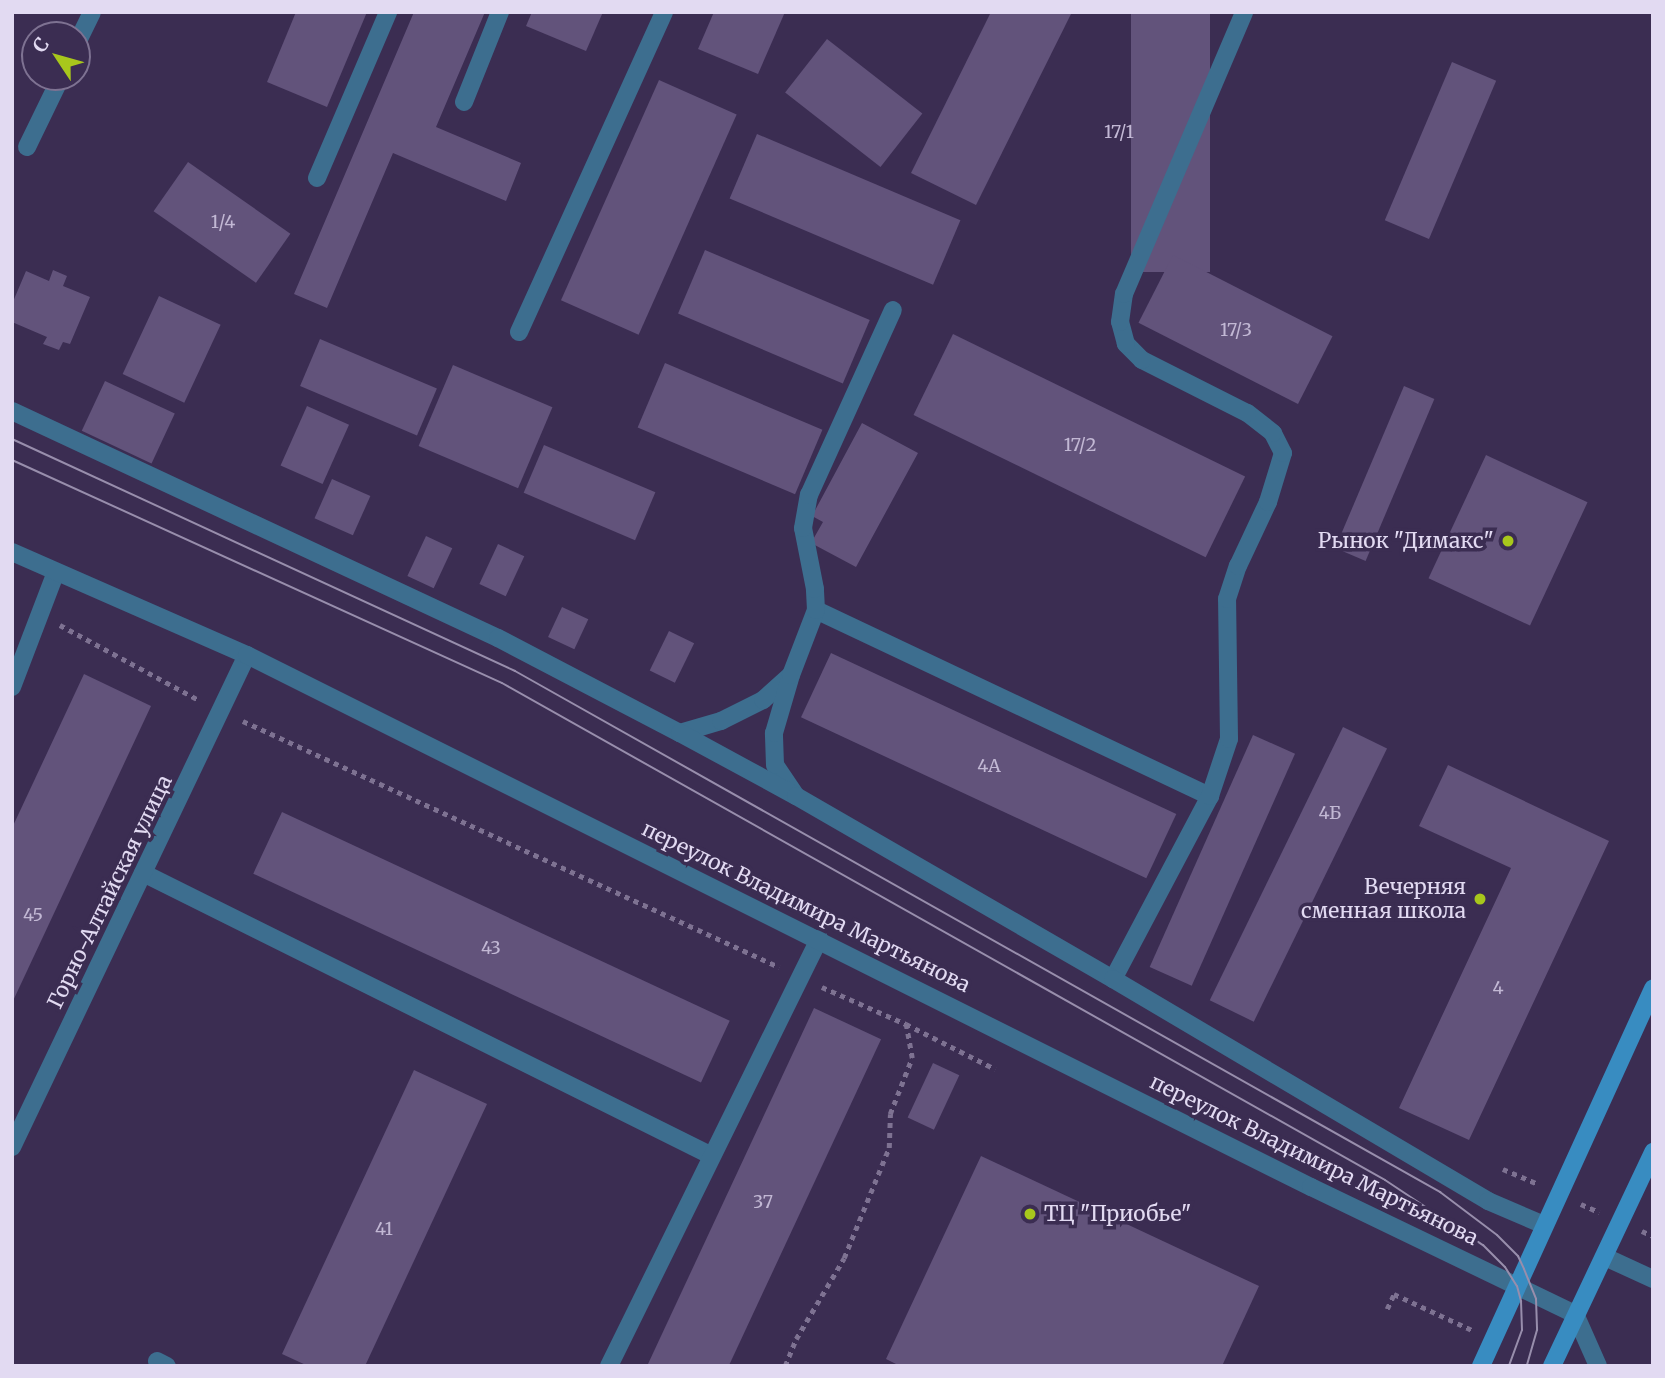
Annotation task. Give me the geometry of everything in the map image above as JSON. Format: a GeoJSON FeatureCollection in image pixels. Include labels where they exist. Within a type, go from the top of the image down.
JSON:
{"type":"FeatureCollection","features":[{"type":"Feature","properties":{"kind":"main road"},"geometry":{"type":"LineString","coordinates":[[1481,1366],[1653,988]]}},
{"type":"Feature","properties":{"kind":"main road"},"geometry":{"type":"LineString","coordinates":[[1552,1366],[1653,1152]]}},
{"type":"Feature","properties":{"kind":"street"},"geometry":{"type":"LineString","coordinates":[[317,178],[388,12]]}},
{"type":"Feature","properties":{"kind":"street"},"geometry":{"type":"LineString","coordinates":[[464,102],[500,12]]}},
{"type":"Feature","properties":{"kind":"street"},"geometry":{"type":"LineString","coordinates":[[519,332],[664,12]]}},
{"type":"Feature","properties":{"kind":"street"},"geometry":{"type":"LineString","coordinates":[[1113,979],[1210,796],[1229,739],[1227,599],[1238,566],[1269,502],[1283,453],[1273,433],[1247,413],[1142,360],[1126,344],[1120,322],[1124,294],[1244,12]]}},
{"type":"Feature","properties":{"kind":"street"},"geometry":{"type":"LineString","coordinates":[[27,146],[54,91]]}},
{"type":"Feature","properties":{"kind":"street"},"geometry":{"type":"LineString","coordinates":[[796,796],[775,765],[774,733],[791,675],[816,610],[815,589],[803,528],[809,495],[893,310]]}},
{"type":"Feature","properties":{"kind":"street"},"geometry":{"type":"LineString","coordinates":[[12,411],[498,638],[680,733],[796,796],[1113,979],[1488,1201],[1544,1226]]}},
{"type":"Feature","properties":{"kind":"street","name":"переулок Владимира Мартьянова"},"geometry":{"type":"LineString","coordinates":[[12,552],[247,655],[1311,1186],[1575,1314]]}},
{"type":"Feature","properties":{"kind":"street"},"geometry":{"type":"LineString","coordinates":[[12,687],[56,572]]}},
{"type":"Feature","properties":{"kind":"street"},"geometry":{"type":"LineString","coordinates":[[816,610],[1210,796]]}},
{"type":"Feature","properties":{"kind":"street","name":"Горно-Алтайская улица"},"geometry":{"type":"LineString","coordinates":[[12,1147],[247,655]]}},
{"type":"Feature","properties":{"kind":"street"},"geometry":{"type":"LineString","coordinates":[[680,733],[722,720],[763,700],[791,675]]}},
{"type":"Feature","properties":{"kind":"street"},"geometry":{"type":"LineString","coordinates":[[143,873],[712,1156]]}},
{"type":"Feature","properties":{"kind":"street"},"geometry":{"type":"LineString","coordinates":[[609,1366],[819,939]]}},
{"type":"Feature","properties":{"kind":"street"},"geometry":{"type":"LineString","coordinates":[[1605,1257],[1653,1279]]}},
{"type":"Feature","properties":{"kind":"street"},"geometry":{"type":"LineString","coordinates":[[1575,1314],[1598,1366]]}},
{"type":"Feature","properties":{"kind":"path"},"geometry":{"type":"LineString","coordinates":[[39,613],[222,711],[906,1024],[995,1069]]}},
{"type":"Feature","properties":{"kind":"path"},"geometry":{"type":"LineString","coordinates":[[785,1366],[796,1339],[844,1258],[889,1148],[890,1114],[912,1058],[906,1024]]}},
{"type":"Feature","properties":{"kind":"path"},"geometry":{"type":"LineString","coordinates":[[1387,1309],[1394,1294],[1493,1339]]}},
{"type":"Feature","properties":{"kind":"building"},"geometry":{"type":"Polygon","coordinates":[[[296,12],[367,12],[327,107],[267,82],[296,12]]]}},
{"type":"Feature","properties":{"kind":"building"},"geometry":{"type":"Polygon","coordinates":[[[414,12],[485,12],[436,127],[521,163],[506,201],[393,153],[327,308],[294,294],[414,12]]]}},
{"type":"Feature","properties":{"kind":"building"},"geometry":{"type":"Polygon","coordinates":[[[532,12],[603,12],[586,51],[526,26],[532,12]]]}},
{"type":"Feature","properties":{"kind":"building"},"geometry":{"type":"Polygon","coordinates":[[[714,12],[785,12],[758,74],[698,49],[714,12]]]}},
{"type":"Feature","properties":{"kind":"building"},"geometry":{"type":"Polygon","coordinates":[[[991,12],[1072,12],[976,205],[911,173],[991,12]]]}},
{"type":"Feature","properties":{"kind":"building"},"geometry":{"type":"Polygon","coordinates":[[[1131,12],[1210,12],[1210,272],[1131,272],[1131,12]]]}},
{"type":"Feature","properties":{"kind":"building"},"geometry":{"type":"Polygon","coordinates":[[[827,39],[922,113],[880,167],[785,93],[827,39]]]}},
{"type":"Feature","properties":{"kind":"building"},"geometry":{"type":"Polygon","coordinates":[[[1452,62],[1496,81],[1429,239],[1385,220],[1452,62]]]}},
{"type":"Feature","properties":{"kind":"building"},"geometry":{"type":"Polygon","coordinates":[[[659,80],[737,115],[639,335],[561,300],[659,80]]]}},
{"type":"Feature","properties":{"kind":"building"},"geometry":{"type":"Polygon","coordinates":[[[757,134],[960,220],[933,285],[730,198],[757,134]]]}},
{"type":"Feature","properties":{"kind":"building"},"geometry":{"type":"Polygon","coordinates":[[[188,162],[290,234],[256,283],[154,211],[188,162]]]}},
{"type":"Feature","properties":{"kind":"building"},"geometry":{"type":"Polygon","coordinates":[[[705,250],[870,320],[843,383],[678,314],[705,250]]]}},
{"type":"Feature","properties":{"kind":"building"},"geometry":{"type":"Polygon","coordinates":[[[1173,255],[1332,336],[1298,404],[1138,323],[1173,255]]]}},
{"type":"Feature","properties":{"kind":"building"},"geometry":{"type":"Polygon","coordinates":[[[53,270],[67,276],[63,286],[90,297],[70,344],[63,342],[59,350],[43,344],[47,337],[12,322],[12,304],[26,271],[49,281],[53,270]]]}},
{"type":"Feature","properties":{"kind":"building"},"geometry":{"type":"Polygon","coordinates":[[[159,296],[221,325],[184,403],[123,374],[159,296]]]}},
{"type":"Feature","properties":{"kind":"building"},"geometry":{"type":"Polygon","coordinates":[[[953,334],[1245,476],[1206,557],[914,415],[953,334]]]}},
{"type":"Feature","properties":{"kind":"building"},"geometry":{"type":"Polygon","coordinates":[[[320,339],[437,389],[417,436],[300,386],[320,339]]]}},
{"type":"Feature","properties":{"kind":"building"},"geometry":{"type":"Polygon","coordinates":[[[665,363],[822,430],[795,494],[638,427],[665,363]]]}},
{"type":"Feature","properties":{"kind":"building"},"geometry":{"type":"Polygon","coordinates":[[[453,365],[552,407],[518,488],[419,446],[453,365]]]}},
{"type":"Feature","properties":{"kind":"building"},"geometry":{"type":"Polygon","coordinates":[[[105,381],[175,414],[152,463],[82,431],[105,381]]]}},
{"type":"Feature","properties":{"kind":"building"},"geometry":{"type":"Polygon","coordinates":[[[1404,386],[1434,399],[1366,561],[1335,548],[1404,386]]]}},
{"type":"Feature","properties":{"kind":"building"},"geometry":{"type":"Polygon","coordinates":[[[307,406],[349,425],[323,484],[281,465],[307,406]]]}},
{"type":"Feature","properties":{"kind":"building"},"geometry":{"type":"Polygon","coordinates":[[[862,423],[918,453],[856,567],[811,543],[823,522],[812,516],[862,423]]]}},
{"type":"Feature","properties":{"kind":"building"},"geometry":{"type":"Polygon","coordinates":[[[544,445],[655,492],[635,540],[524,493],[544,445]]]}},
{"type":"Feature","properties":{"kind":"building","name":"Рынок \"Димакс\""},"geometry":{"type":"Polygon","coordinates":[[[1486,455],[1588,502],[1530,626],[1429,578],[1486,455]]]}},
{"type":"Feature","properties":{"kind":"building"},"geometry":{"type":"Polygon","coordinates":[[[332,479],[370,496],[353,535],[315,518],[332,479]]]}},
{"type":"Feature","properties":{"kind":"building"},"geometry":{"type":"Polygon","coordinates":[[[426,536],[452,548],[434,588],[407,576],[426,536]]]}},
{"type":"Feature","properties":{"kind":"building"},"geometry":{"type":"Polygon","coordinates":[[[498,544],[524,556],[506,596],[479,584],[498,544]]]}},
{"type":"Feature","properties":{"kind":"building"},"geometry":{"type":"Polygon","coordinates":[[[562,607],[588,619],[574,649],[548,637],[562,607]]]}},
{"type":"Feature","properties":{"kind":"building"},"geometry":{"type":"Polygon","coordinates":[[[669,631],[694,643],[675,683],[650,671],[669,631]]]}},
{"type":"Feature","properties":{"kind":"building"},"geometry":{"type":"Polygon","coordinates":[[[831,653],[1176,814],[1146,878],[801,717],[831,653]]]}},
{"type":"Feature","properties":{"kind":"building"},"geometry":{"type":"Polygon","coordinates":[[[84,674],[151,706],[12,1003],[12,828],[84,674]]]}},
{"type":"Feature","properties":{"kind":"building"},"geometry":{"type":"Polygon","coordinates":[[[1343,727],[1387,748],[1254,1022],[1210,1000],[1343,727]]]}},
{"type":"Feature","properties":{"kind":"building"},"geometry":{"type":"Polygon","coordinates":[[[1253,735],[1295,754],[1192,986],[1150,967],[1253,735]]]}},
{"type":"Feature","properties":{"kind":"building"},"geometry":{"type":"Polygon","coordinates":[[[1448,765],[1609,841],[1469,1140],[1399,1108],[1511,868],[1419,826],[1448,765]]]}},
{"type":"Feature","properties":{"kind":"building"},"geometry":{"type":"Polygon","coordinates":[[[282,812],[730,1021],[701,1082],[253,874],[282,812]]]}},
{"type":"Feature","properties":{"kind":"building"},"geometry":{"type":"Polygon","coordinates":[[[814,1008],[881,1039],[729,1366],[647,1366],[814,1008]]]}},
{"type":"Feature","properties":{"kind":"building"},"geometry":{"type":"Polygon","coordinates":[[[933,1063],[959,1075],[934,1130],[908,1117],[933,1063]]]}},
{"type":"Feature","properties":{"kind":"building"},"geometry":{"type":"Polygon","coordinates":[[[414,1070],[487,1104],[365,1366],[308,1366],[282,1354],[414,1070]]]}},
{"type":"Feature","properties":{"kind":"building","name":"ТЦ \"Приобье\""},"geometry":{"type":"Polygon","coordinates":[[[981,1156],[1259,1286],[1222,1366],[900,1366],[886,1359],[981,1156]]]}},
{"type":"Feature","properties":{"kind":"tram line"},"geometry":{"type":"LineString","coordinates":[[12,439],[515,671],[1440,1192],[1497,1235],[1518,1256],[1536,1299],[1537,1330],[1527,1366]]}},
{"type":"Feature","properties":{"kind":"tram line"},"geometry":{"type":"LineString","coordinates":[[12,460],[502,683],[1385,1180],[1483,1245],[1505,1267],[1517,1286],[1521,1301],[1522,1330],[1509,1366]]}},
{"type":"Feature","properties":{"kind":"place","name":"Рынок \"Димакс\""},"geometry":{"type":"Point","coordinates":[1508,541]}},
{"type":"Feature","properties":{"kind":"place","name":"Вечерняя сменная школа"},"geometry":{"type":"Point","coordinates":[1480,899]}},
{"type":"Feature","properties":{"kind":"place","name":"ТЦ \"Приобье\""},"geometry":{"type":"Point","coordinates":[1030,1214]}}]}
